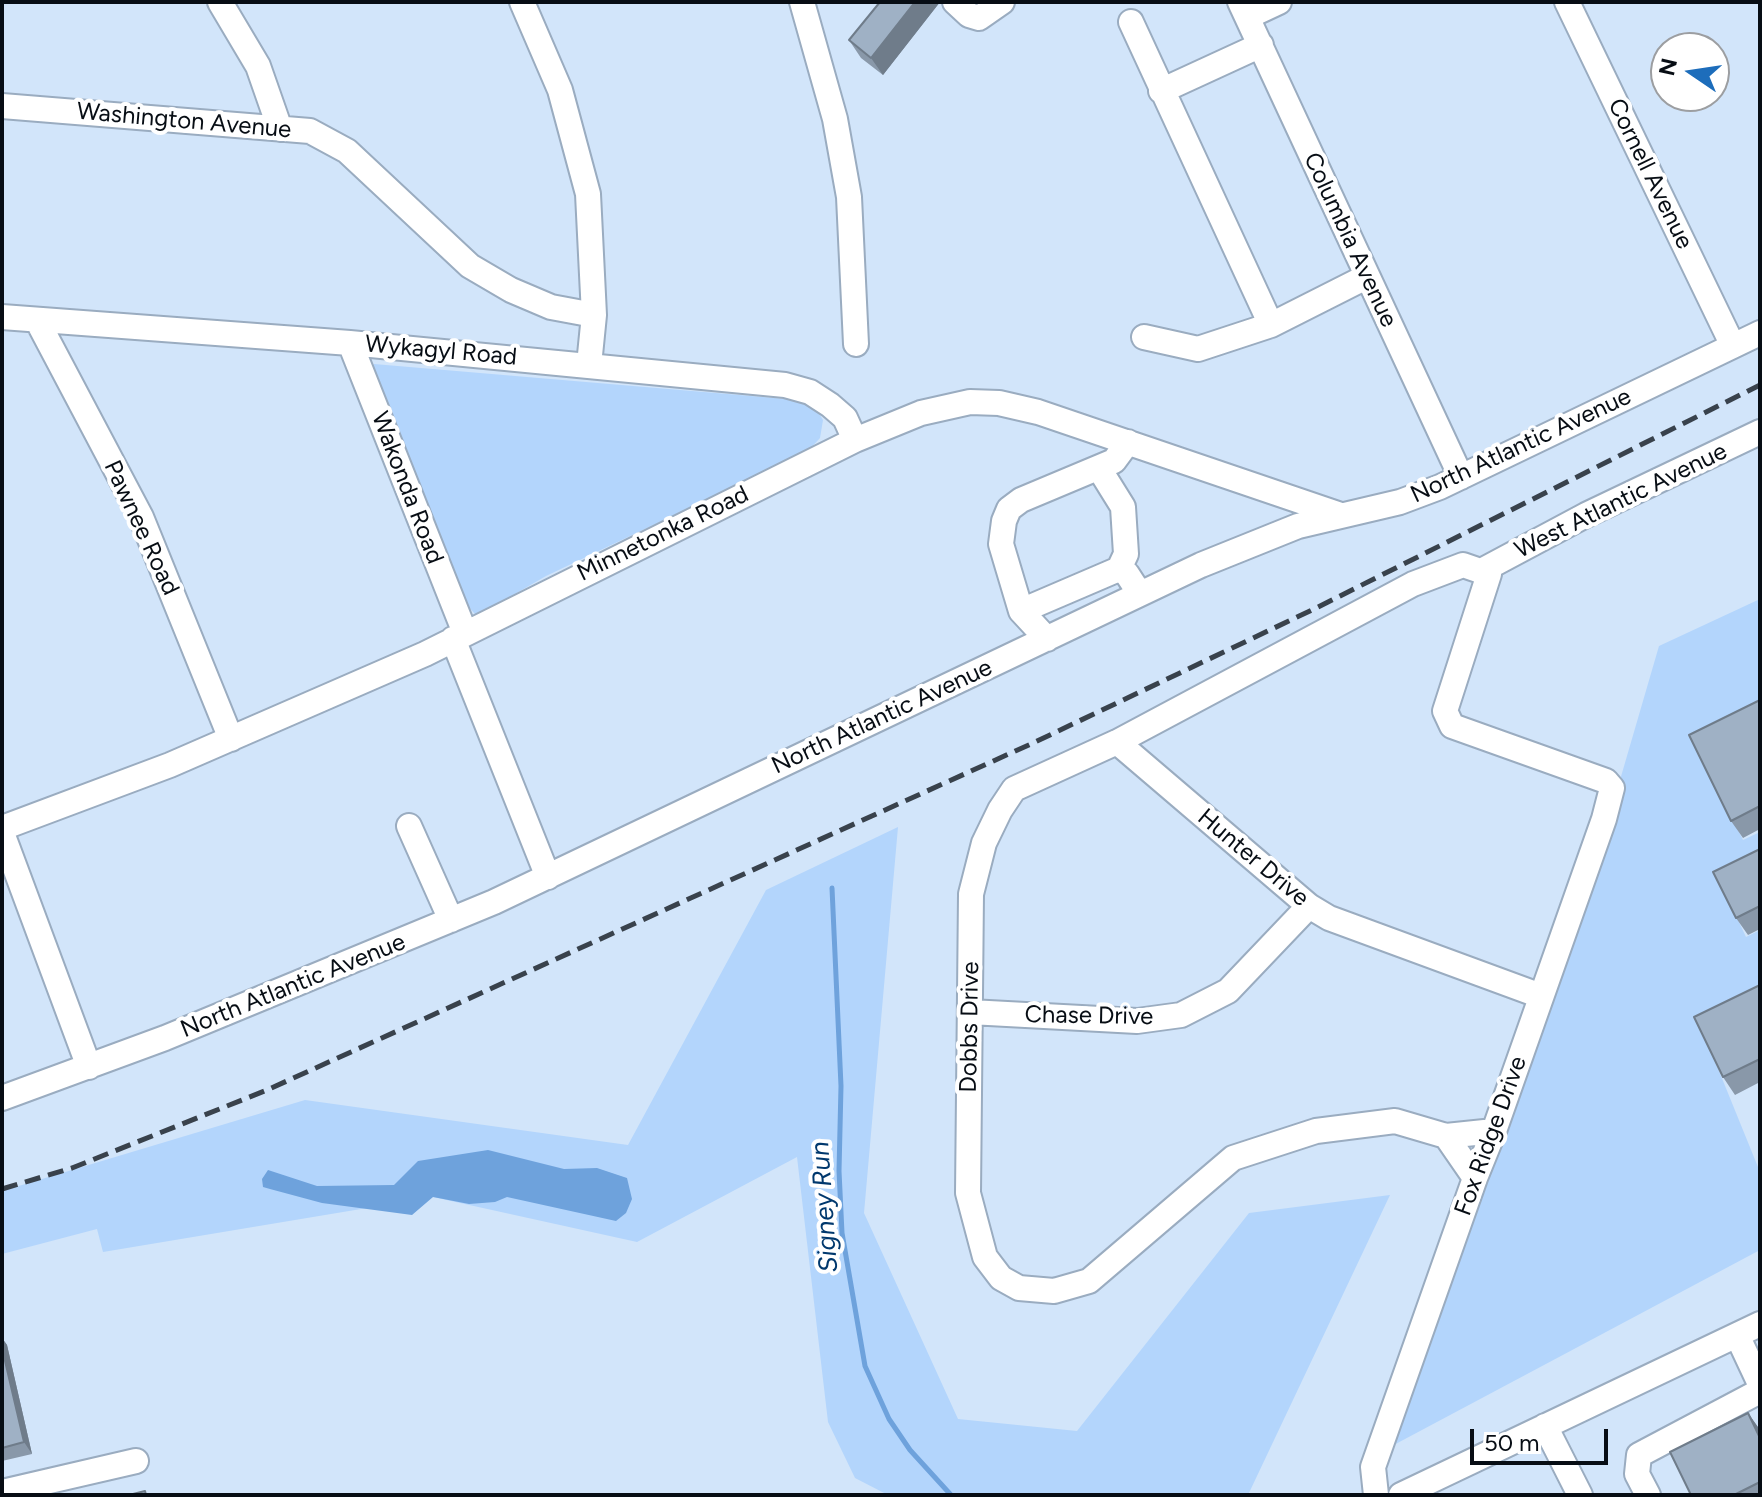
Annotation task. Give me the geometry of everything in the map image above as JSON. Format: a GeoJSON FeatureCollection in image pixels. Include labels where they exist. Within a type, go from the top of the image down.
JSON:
{"type":"FeatureCollection","features":[{"type":"Feature","properties":{"kind":"street"},"geometry":{"type":"LineString","coordinates":[[220,2],[258,66],[280,129]]}},
{"type":"Feature","properties":{"kind":"street"},"geometry":{"type":"LineString","coordinates":[[522,2],[544,48],[576,143],[588,194],[594,315],[589,365]]}},
{"type":"Feature","properties":{"kind":"street"},"geometry":{"type":"LineString","coordinates":[[802,2],[835,119],[849,197],[856,344]]}},
{"type":"Feature","properties":{"kind":"street"},"geometry":{"type":"LineString","coordinates":[[955,2],[969,15],[979,18],[1002,2]]}},
{"type":"Feature","properties":{"kind":"street"},"geometry":{"type":"LineString","coordinates":[[1244,9],[1279,2]]}},
{"type":"Feature","properties":{"kind":"street","name":"Cornell Avenue"},"geometry":{"type":"LineString","coordinates":[[1567,2],[1733,346]]}},
{"type":"Feature","properties":{"kind":"street","name":"Columbia Avenue"},"geometry":{"type":"LineString","coordinates":[[1244,9],[1461,477]]}},
{"type":"Feature","properties":{"kind":"street"},"geometry":{"type":"LineString","coordinates":[[1131,22],[1271,325]]}},
{"type":"Feature","properties":{"kind":"street"},"geometry":{"type":"LineString","coordinates":[[1161,91],[1261,45]]}},
{"type":"Feature","properties":{"kind":"street","name":"Washington Avenue"},"geometry":{"type":"LineString","coordinates":[[2,106],[310,131],[347,151],[442,242],[497,282],[551,307],[594,315]]}},
{"type":"Feature","properties":{"kind":"street"},"geometry":{"type":"LineString","coordinates":[[1144,337],[1198,349],[1271,325],[1366,277]]}},
{"type":"Feature","properties":{"kind":"street","name":"Wykagyl Road"},"geometry":{"type":"LineString","coordinates":[[2,317],[350,343],[718,376],[810,392],[845,418],[855,440]]}},
{"type":"Feature","properties":{"kind":"street","name":"Pawnee Road"},"geometry":{"type":"LineString","coordinates":[[38,322],[141,517],[231,739]]}},
{"type":"Feature","properties":{"kind":"street","name":"North Atlantic Avenue"},"geometry":{"type":"LineString","coordinates":[[2,1098],[89,1067],[451,920],[548,877],[1140,594],[1263,539],[1341,514],[1400,502],[1461,477],[1760,333]]}},
{"type":"Feature","properties":{"kind":"street","name":"Wakonda Road"},"geometry":{"type":"LineString","coordinates":[[350,343],[548,877]]}},
{"type":"Feature","properties":{"kind":"street","name":"Minnetonka Road"},"geometry":{"type":"LineString","coordinates":[[2,830],[231,739],[459,636],[855,440],[921,413],[970,402],[999,403],[1038,412],[1341,514]]}},
{"type":"Feature","properties":{"kind":"street","name":"West Atlantic Avenue"},"geometry":{"type":"LineString","coordinates":[[1478,568],[1760,432]]}},
{"type":"Feature","properties":{"kind":"street"},"geometry":{"type":"LineString","coordinates":[[1047,639],[1021,611],[1001,544],[1009,509],[1043,490],[1100,470],[1114,461],[1128,442]]}},
{"type":"Feature","properties":{"kind":"street"},"geometry":{"type":"LineString","coordinates":[[1021,611],[1119,569],[1126,554],[1123,507],[1100,470]]}},
{"type":"Feature","properties":{"kind":"street"},"geometry":{"type":"LineString","coordinates":[[1263,539],[1270,518],[1268,491]]}},
{"type":"Feature","properties":{"kind":"street","name":"Dobbs Drive"},"geometry":{"type":"LineString","coordinates":[[1478,568],[1463,565],[1413,584],[1117,742],[1014,789],[984,843],[971,894],[968,1193],[985,1257],[1001,1278],[1019,1288],[1054,1291],[1089,1281],[1233,1158],[1316,1131],[1395,1121],[1446,1136],[1494,1131]]}},
{"type":"Feature","properties":{"kind":"street","name":"Fox Ridge Drive"},"geometry":{"type":"LineString","coordinates":[[1376,1495],[1373,1467],[1604,819],[1612,788],[1606,781],[1452,726],[1445,711],[1488,583],[1489,574],[1478,568]]}},
{"type":"Feature","properties":{"kind":"street"},"geometry":{"type":"LineString","coordinates":[[1119,569],[1127,574],[1140,594]]}},
{"type":"Feature","properties":{"kind":"street","name":"Hunter Drive"},"geometry":{"type":"LineString","coordinates":[[1117,742],[1309,906],[1329,918],[1541,996]]}},
{"type":"Feature","properties":{"kind":"street"},"geometry":{"type":"LineString","coordinates":[[409,826],[451,920]]}},
{"type":"Feature","properties":{"kind":"street"},"geometry":{"type":"LineString","coordinates":[[2,830],[89,1067]]}},
{"type":"Feature","properties":{"kind":"street","name":"Chase Drive"},"geometry":{"type":"LineString","coordinates":[[970,1012],[1137,1021],[1181,1015],[1228,991],[1309,906]]}},
{"type":"Feature","properties":{"kind":"street"},"geometry":{"type":"LineString","coordinates":[[1446,1136],[1475,1178]]}},
{"type":"Feature","properties":{"kind":"street"},"geometry":{"type":"LineString","coordinates":[[1401,1495],[1760,1324]]}},
{"type":"Feature","properties":{"kind":"street"},"geometry":{"type":"LineString","coordinates":[[1737,1335],[1760,1384]]}},
{"type":"Feature","properties":{"kind":"street"},"geometry":{"type":"LineString","coordinates":[[1648,1495],[1637,1474],[1639,1455],[1760,1391]]}},
{"type":"Feature","properties":{"kind":"street"},"geometry":{"type":"LineString","coordinates":[[1545,1426],[1580,1495]]}},
{"type":"Feature","properties":{"kind":"street"},"geometry":{"type":"LineString","coordinates":[[11,1492],[136,1461]]}},
{"type":"Feature","properties":{"kind":"shaded area"},"geometry":{"type":"Polygon","coordinates":[[[374,364],[798,400],[815,407],[823,420],[820,438],[807,452],[546,576],[477,616],[461,599],[366,372],[374,364]]]}},
{"type":"Feature","properties":{"kind":"shaded area"},"geometry":{"type":"Polygon","coordinates":[[[1760,599],[1760,720],[1699,750],[1743,840],[1760,832],[1760,870],[1723,888],[1746,937],[1760,930],[1760,1006],[1704,1034],[1760,1172],[1760,1250],[1390,1447],[1574,938],[1659,646],[1760,599]]]}},
{"type":"Feature","properties":{"kind":"shaded area"},"geometry":{"type":"Polygon","coordinates":[[[898,827],[864,1213],[958,1419],[1077,1431],[1249,1213],[1390,1195],[1248,1495],[888,1495],[855,1478],[828,1422],[797,1157],[637,1242],[433,1197],[103,1252],[97,1229],[2,1254],[2,1191],[305,1100],[628,1145],[766,890],[898,827]]]}},
{"type":"Feature","properties":{"kind":"shaded area"},"geometry":{"type":"Polygon","coordinates":[[[488,1150],[564,1169],[597,1168],[627,1178],[632,1199],[626,1213],[616,1221],[507,1197],[495,1202],[469,1204],[433,1197],[412,1215],[322,1203],[263,1187],[262,1179],[268,1170],[317,1186],[394,1185],[418,1161],[488,1150]]]}},
{"type":"Feature","properties":{"kind":"building"},"geometry":{"type":"Polygon","coordinates":[[[880,2],[915,2],[871,58],[849,40],[880,2]]]}},
{"type":"Feature","properties":{"kind":"building"},"geometry":{"type":"Polygon","coordinates":[[[1760,700],[1760,806],[1731,821],[1689,735],[1760,700]]]}},
{"type":"Feature","properties":{"kind":"building"},"geometry":{"type":"Polygon","coordinates":[[[1760,849],[1760,906],[1736,918],[1713,872],[1760,849]]]}},
{"type":"Feature","properties":{"kind":"building"},"geometry":{"type":"Polygon","coordinates":[[[1760,985],[1760,1059],[1723,1077],[1694,1017],[1760,985]]]}},
{"type":"Feature","properties":{"kind":"building"},"geometry":{"type":"Polygon","coordinates":[[[2,1348],[24,1442],[2,1448],[2,1348]]]}},
{"type":"Feature","properties":{"kind":"building"},"geometry":{"type":"Polygon","coordinates":[[[1748,1413],[1760,1438],[1760,1482],[1734,1495],[1691,1495],[1670,1452],[1748,1413]]]}},
{"type":"Feature","properties":{"kind":"waterway","name":"Signey Run"},"geometry":{"type":"LineString","coordinates":[[832,888],[841,1086],[839,1171],[842,1233],[865,1366],[889,1419],[910,1450],[951,1495]]}},
{"type":"Feature","properties":{"kind":"railway"},"geometry":{"type":"LineString","coordinates":[[2,1189],[72,1168],[267,1090],[1033,743],[1316,608],[1760,385]]}}]}
